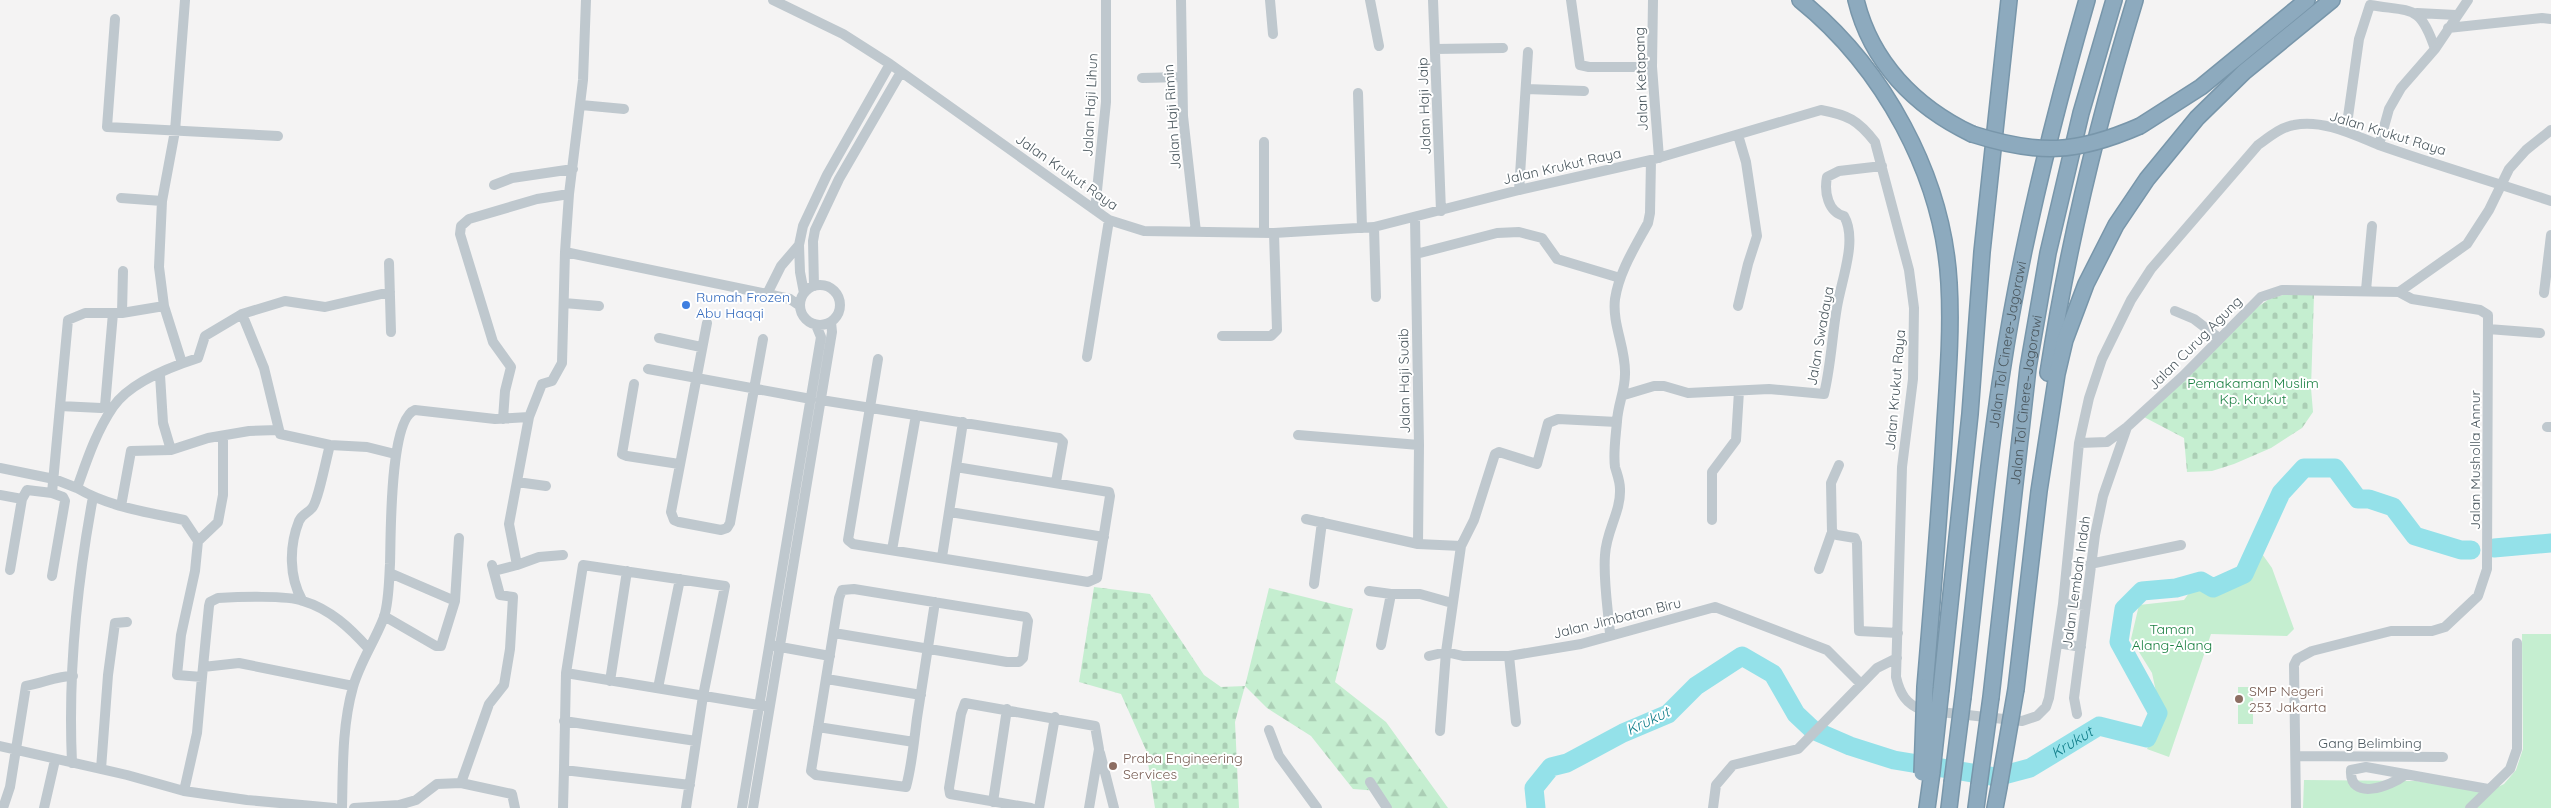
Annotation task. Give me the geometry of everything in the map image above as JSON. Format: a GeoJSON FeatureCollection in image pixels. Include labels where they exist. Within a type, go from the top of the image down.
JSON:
{"type":"FeatureCollection","features":[{"type":"Feature","properties":{"kind":"highway"},"geometry":{"type":"LineString","coordinates":[[1800,0],[1824,20],[1860,59],[1892,106],[1915,150],[1932,198],[1945,248],[1949,282],[1950,339],[1942,476],[1925,687],[1927,808]]}},
{"type":"Feature","properties":{"kind":"highway"},"geometry":{"type":"LineString","coordinates":[[1856,0],[1870,39],[1887,68],[1908,93],[1945,121],[1972,134],[2006,145],[2040,149],[2074,148],[2107,140],[2140,126],[2201,87],[2307,0]]}},
{"type":"Feature","properties":{"kind":"highway"},"geometry":{"type":"LineString","coordinates":[[1921,808],[1941,689],[1966,453],[1982,252],[2009,0]]}},
{"type":"Feature","properties":{"kind":"highway","name":"Jalan Tol Cinere-Jagorawi"},"geometry":{"type":"LineString","coordinates":[[1949,808],[2002,371],[2030,216],[2060,95],[2087,0]]}},
{"type":"Feature","properties":{"kind":"highway","name":"Jalan Tol Cinere–Jagorawi"},"geometry":{"type":"LineString","coordinates":[[1976,808],[1991,697],[2028,368],[2048,253],[2081,113],[2114,0]]}},
{"type":"Feature","properties":{"kind":"highway"},"geometry":{"type":"LineString","coordinates":[[1995,808],[2016,689],[2030,587],[2039,490],[2042,412],[2058,304],[2080,195],[2108,90],[2135,0]]}},
{"type":"Feature","properties":{"kind":"highway"},"geometry":{"type":"LineString","coordinates":[[2039,490],[2064,340],[2086,284],[2116,225],[2147,178],[2197,118],[2244,72],[2332,0]]}},
{"type":"Feature","properties":{"kind":"street"},"geometry":{"type":"LineString","coordinates":[[182,363],[164,306],[159,266],[162,201],[175,131],[186,0]]}},
{"type":"Feature","properties":{"kind":"street"},"geometry":{"type":"LineString","coordinates":[[517,566],[509,524],[529,417],[542,384],[552,381],[562,363],[565,252],[569,194],[581,105],[586,0]]}},
{"type":"Feature","properties":{"kind":"street","name":"Jalan Krukut Raya"},"geometry":{"type":"LineString","coordinates":[[773,0],[843,34],[890,64],[1109,220],[1144,231],[1269,233],[1374,227],[1441,212],[1519,190],[1654,162],[1738,138],[1821,110],[1844,114],[1863,126],[1875,142],[1909,270],[1914,308],[1913,379],[1902,467],[1896,677],[1900,691],[1910,706],[1922,710],[2022,721],[2037,716],[2046,707],[2063,604],[2079,443],[2089,398],[2102,359],[2131,300],[2157,262],[2258,145],[2278,131],[2294,124],[2316,125],[2346,132],[2551,201]]}},
{"type":"Feature","properties":{"kind":"street","name":"Jalan Haji Lihun"},"geometry":{"type":"LineString","coordinates":[[1095,210],[1106,102],[1106,0]]}},
{"type":"Feature","properties":{"kind":"street","name":"Jalan Haji Rimin"},"geometry":{"type":"LineString","coordinates":[[1181,0],[1185,134],[1196,232]]}},
{"type":"Feature","properties":{"kind":"street"},"geometry":{"type":"LineString","coordinates":[[1270,0],[1273,34]]}},
{"type":"Feature","properties":{"kind":"street"},"geometry":{"type":"LineString","coordinates":[[1370,0],[1379,46]]}},
{"type":"Feature","properties":{"kind":"street","name":"Jalan Haji Jaip"},"geometry":{"type":"LineString","coordinates":[[1433,0],[1441,212]]}},
{"type":"Feature","properties":{"kind":"street"},"geometry":{"type":"LineString","coordinates":[[1572,0],[1580,65],[1589,68],[1652,68]]}},
{"type":"Feature","properties":{"kind":"street","name":"Jalan Ketapang"},"geometry":{"type":"LineString","coordinates":[[1610,634],[1604,556],[1608,534],[1618,508],[1620,488],[1615,465],[1617,422],[1618,406],[1624,395],[1624,353],[1616,328],[1615,310],[1620,278],[1648,223],[1654,162],[1653,0]]}},
{"type":"Feature","properties":{"kind":"street"},"geometry":{"type":"LineString","coordinates":[[2380,144],[2389,109],[2400,88],[2435,49],[2456,15],[2468,0]]}},
{"type":"Feature","properties":{"kind":"street"},"geometry":{"type":"LineString","coordinates":[[2346,132],[2359,39],[2370,5],[2417,13],[2456,15]]}},
{"type":"Feature","properties":{"kind":"street"},"geometry":{"type":"LineString","coordinates":[[2417,13],[2426,24],[2435,49]]}},
{"type":"Feature","properties":{"kind":"street"},"geometry":{"type":"LineString","coordinates":[[2448,28],[2542,18],[2551,19]]}},
{"type":"Feature","properties":{"kind":"street"},"geometry":{"type":"LineString","coordinates":[[115,19],[106,126],[278,136]]}},
{"type":"Feature","properties":{"kind":"street"},"geometry":{"type":"LineString","coordinates":[[1435,49],[1503,48]]}},
{"type":"Feature","properties":{"kind":"street"},"geometry":{"type":"LineString","coordinates":[[1519,190],[1528,52]]}},
{"type":"Feature","properties":{"kind":"street"},"geometry":{"type":"LineString","coordinates":[[767,294],[781,266],[799,241],[827,175],[890,64]]}},
{"type":"Feature","properties":{"kind":"street"},"geometry":{"type":"LineString","coordinates":[[814,286],[812,241],[839,179],[901,72]]}},
{"type":"Feature","properties":{"kind":"street"},"geometry":{"type":"LineString","coordinates":[[1142,78],[1182,77]]}},
{"type":"Feature","properties":{"kind":"street"},"geometry":{"type":"LineString","coordinates":[[1526,89],[1584,91]]}},
{"type":"Feature","properties":{"kind":"street"},"geometry":{"type":"LineString","coordinates":[[1358,93],[1362,228]]}},
{"type":"Feature","properties":{"kind":"street"},"geometry":{"type":"LineString","coordinates":[[581,105],[624,109]]}},
{"type":"Feature","properties":{"kind":"street"},"geometry":{"type":"LineString","coordinates":[[2399,292],[2467,244],[2490,210],[2509,169],[2526,150],[2551,130]]}},
{"type":"Feature","properties":{"kind":"street"},"geometry":{"type":"LineString","coordinates":[[1738,138],[1746,162],[1757,236],[1738,306]]}},
{"type":"Feature","properties":{"kind":"street"},"geometry":{"type":"LineString","coordinates":[[1222,336],[1272,336],[1277,330],[1264,142]]}},
{"type":"Feature","properties":{"kind":"street","name":"Jalan Swadaya"},"geometry":{"type":"LineString","coordinates":[[1624,395],[1654,386],[1664,386],[1688,393],[1797,390],[1824,394],[1831,366],[1837,306],[1848,262],[1848,223],[1844,216],[1836,214],[1831,210],[1826,184],[1827,177],[1839,171],[1882,166]]}},
{"type":"Feature","properties":{"kind":"street"},"geometry":{"type":"LineString","coordinates":[[494,185],[512,178],[573,169]]}},
{"type":"Feature","properties":{"kind":"street"},"geometry":{"type":"LineString","coordinates":[[503,419],[505,391],[511,367],[493,342],[484,318],[460,234],[461,226],[469,220],[520,204],[569,194]]}},
{"type":"Feature","properties":{"kind":"street"},"geometry":{"type":"LineString","coordinates":[[121,198],[162,201]]}},
{"type":"Feature","properties":{"kind":"street","name":"Jalan Haji Suaib"},"geometry":{"type":"LineString","coordinates":[[1415,218],[1419,445],[1418,544]]}},
{"type":"Feature","properties":{"kind":"street"},"geometry":{"type":"LineString","coordinates":[[1087,357],[1109,220]]}},
{"type":"Feature","properties":{"kind":"street"},"geometry":{"type":"LineString","coordinates":[[2366,290],[2372,226]]}},
{"type":"Feature","properties":{"kind":"street"},"geometry":{"type":"LineString","coordinates":[[1374,227],[1376,297]]}},
{"type":"Feature","properties":{"kind":"street"},"geometry":{"type":"LineString","coordinates":[[1416,250],[1497,233],[1519,232],[1542,238],[1556,259],[1620,278]]}},
{"type":"Feature","properties":{"kind":"street"},"geometry":{"type":"LineString","coordinates":[[2544,293],[2551,235]]}},
{"type":"Feature","properties":{"kind":"street"},"geometry":{"type":"LineString","coordinates":[[799,241],[812,241]]}},
{"type":"Feature","properties":{"kind":"street"},"geometry":{"type":"LineString","coordinates":[[565,252],[790,299],[802,298],[814,286],[826,285],[839,296],[840,302],[838,314],[830,322],[816,325],[807,320],[802,298],[799,241]]}},
{"type":"Feature","properties":{"kind":"street"},"geometry":{"type":"LineString","coordinates":[[389,263],[391,332]]}},
{"type":"Feature","properties":{"kind":"street"},"geometry":{"type":"LineString","coordinates":[[60,406],[102,408],[105,406],[123,272]]}},
{"type":"Feature","properties":{"kind":"street","name":"Jalan Curug Agung"},"geometry":{"type":"LineString","coordinates":[[2079,443],[2107,442],[2127,427],[2183,376],[2261,297],[2282,290],[2399,292]]}},
{"type":"Feature","properties":{"kind":"street"},"geometry":{"type":"LineString","coordinates":[[77,488],[98,433],[114,406],[134,387],[182,363],[198,358],[205,336],[242,314],[285,301],[325,307],[390,292]]}},
{"type":"Feature","properties":{"kind":"street","name":"Jalan Musholla Annur"},"geometry":{"type":"LineString","coordinates":[[2297,756],[2294,665],[2297,659],[2312,651],[2391,630],[2432,631],[2445,628],[2478,596],[2487,569],[2488,315],[2480,310],[2412,299],[2399,292]]}},
{"type":"Feature","properties":{"kind":"street"},"geometry":{"type":"LineString","coordinates":[[564,303],[599,306]]}},
{"type":"Feature","properties":{"kind":"street"},"geometry":{"type":"LineString","coordinates":[[52,493],[68,320],[85,313],[117,313],[164,306]]}},
{"type":"Feature","properties":{"kind":"street"},"geometry":{"type":"LineString","coordinates":[[2175,311],[2194,319],[2219,338]]}},
{"type":"Feature","properties":{"kind":"street"},"geometry":{"type":"LineString","coordinates":[[242,314],[264,368],[280,434],[330,444],[367,447],[394,454]]}},
{"type":"Feature","properties":{"kind":"street"},"geometry":{"type":"LineString","coordinates":[[753,808],[769,646],[791,508],[832,332],[830,322]]}},
{"type":"Feature","properties":{"kind":"street"},"geometry":{"type":"LineString","coordinates":[[707,323],[679,464],[671,512],[674,520],[721,530],[728,528],[763,339]]}},
{"type":"Feature","properties":{"kind":"street"},"geometry":{"type":"LineString","coordinates":[[742,808],[764,706],[780,647],[802,510],[816,400],[820,337],[816,325]]}},
{"type":"Feature","properties":{"kind":"street"},"geometry":{"type":"LineString","coordinates":[[2488,329],[2540,333]]}},
{"type":"Feature","properties":{"kind":"street"},"geometry":{"type":"LineString","coordinates":[[659,338],[702,347]]}},
{"type":"Feature","properties":{"kind":"street"},"geometry":{"type":"LineString","coordinates":[[878,359],[868,408],[848,540],[853,544],[1091,582],[1099,575],[1109,492],[956,467]]}},
{"type":"Feature","properties":{"kind":"street"},"geometry":{"type":"LineString","coordinates":[[648,369],[816,400],[1059,438],[1063,442],[1056,482]]}},
{"type":"Feature","properties":{"kind":"street"},"geometry":{"type":"LineString","coordinates":[[160,374],[163,423],[171,450]]}},
{"type":"Feature","properties":{"kind":"street"},"geometry":{"type":"LineString","coordinates":[[634,384],[622,454],[679,464]]}},
{"type":"Feature","properties":{"kind":"street"},"geometry":{"type":"LineString","coordinates":[[1712,520],[1712,472],[1736,440],[1739,391]]}},
{"type":"Feature","properties":{"kind":"street"},"geometry":{"type":"LineString","coordinates":[[342,808],[344,730],[353,686],[368,648],[384,616],[390,573],[394,454],[408,415],[415,410],[503,419],[529,417]]}},
{"type":"Feature","properties":{"kind":"street"},"geometry":{"type":"LineString","coordinates":[[892,550],[916,415]]}},
{"type":"Feature","properties":{"kind":"street"},"geometry":{"type":"LineString","coordinates":[[1440,731],[1446,652],[1461,546],[1474,520],[1495,454],[1500,452],[1537,464],[1548,423],[1558,419],[1617,422]]}},
{"type":"Feature","properties":{"kind":"street"},"geometry":{"type":"LineString","coordinates":[[942,558],[963,422]]}},
{"type":"Feature","properties":{"kind":"street","name":"Jalan Lembah Indah"},"geometry":{"type":"LineString","coordinates":[[2077,714],[2074,698],[2090,564],[2103,496],[2127,427]]}},
{"type":"Feature","properties":{"kind":"street"},"geometry":{"type":"LineString","coordinates":[[121,506],[131,451],[171,450],[223,436],[278,430]]}},
{"type":"Feature","properties":{"kind":"street"},"geometry":{"type":"LineString","coordinates":[[1298,434],[1419,445]]}},
{"type":"Feature","properties":{"kind":"street"},"geometry":{"type":"LineString","coordinates":[[198,541],[218,522],[223,496],[223,436]]}},
{"type":"Feature","properties":{"kind":"street"},"geometry":{"type":"LineString","coordinates":[[302,600],[294,586],[291,566],[297,529],[302,517],[312,508],[330,444]]}},
{"type":"Feature","properties":{"kind":"street"},"geometry":{"type":"LineString","coordinates":[[1819,569],[1832,532],[1831,483],[1838,465]]}},
{"type":"Feature","properties":{"kind":"street"},"geometry":{"type":"LineString","coordinates":[[0,468],[54,479],[93,497],[121,506],[184,520],[198,541],[195,571],[181,635],[177,675],[202,672],[239,663],[353,686]]}},
{"type":"Feature","properties":{"kind":"street"},"geometry":{"type":"LineString","coordinates":[[517,482],[546,486]]}},
{"type":"Feature","properties":{"kind":"street"},"geometry":{"type":"LineString","coordinates":[[10,570],[22,499],[27,490],[52,493],[63,496],[65,501],[52,576]]}},
{"type":"Feature","properties":{"kind":"street"},"geometry":{"type":"LineString","coordinates":[[0,495],[22,499]]}},
{"type":"Feature","properties":{"kind":"street"},"geometry":{"type":"LineString","coordinates":[[72,763],[73,676],[82,568],[93,497]]}},
{"type":"Feature","properties":{"kind":"street"},"geometry":{"type":"LineString","coordinates":[[791,508],[802,510]]}},
{"type":"Feature","properties":{"kind":"street"},"geometry":{"type":"LineString","coordinates":[[950,512],[1104,537]]}},
{"type":"Feature","properties":{"kind":"street"},"geometry":{"type":"LineString","coordinates":[[1306,519],[1418,544],[1461,546]]}},
{"type":"Feature","properties":{"kind":"street"},"geometry":{"type":"LineString","coordinates":[[1314,584],[1322,522]]}},
{"type":"Feature","properties":{"kind":"street"},"geometry":{"type":"LineString","coordinates":[[1832,532],[1837,535],[1855,538],[1857,543],[1859,631],[1898,632]]}},
{"type":"Feature","properties":{"kind":"street"},"geometry":{"type":"LineString","coordinates":[[384,616],[439,647],[455,601],[459,538]]}},
{"type":"Feature","properties":{"kind":"street"},"geometry":{"type":"LineString","coordinates":[[2090,564],[2182,545]]}},
{"type":"Feature","properties":{"kind":"street"},"geometry":{"type":"LineString","coordinates":[[461,783],[489,704],[504,685],[510,649],[513,597],[500,595],[493,568],[517,566],[539,557],[563,555]]}},
{"type":"Feature","properties":{"kind":"street"},"geometry":{"type":"LineString","coordinates":[[562,808],[566,674],[582,566],[585,564],[725,586],[703,696],[686,808]]}},
{"type":"Feature","properties":{"kind":"street"},"geometry":{"type":"LineString","coordinates":[[610,681],[627,571]]}},
{"type":"Feature","properties":{"kind":"street"},"geometry":{"type":"LineString","coordinates":[[390,573],[455,601]]}},
{"type":"Feature","properties":{"kind":"street"},"geometry":{"type":"LineString","coordinates":[[658,688],[680,579]]}},
{"type":"Feature","properties":{"kind":"street"},"geometry":{"type":"LineString","coordinates":[[834,633],[928,648],[1007,662],[1019,662],[1023,658],[1028,621],[1026,617],[935,602],[847,588],[840,592],[811,771],[816,775],[906,787],[914,742],[928,648],[935,602]]}},
{"type":"Feature","properties":{"kind":"street"},"geometry":{"type":"LineString","coordinates":[[1369,591],[1391,594],[1420,594],[1452,603]]}},
{"type":"Feature","properties":{"kind":"street"},"geometry":{"type":"LineString","coordinates":[[1381,645],[1391,594]]}},
{"type":"Feature","properties":{"kind":"street"},"geometry":{"type":"LineString","coordinates":[[184,791],[197,733],[209,606],[214,600],[239,597],[302,600],[327,612],[351,629],[368,648]]}},
{"type":"Feature","properties":{"kind":"street"},"geometry":{"type":"LineString","coordinates":[[2063,604],[2085,605]]}},
{"type":"Feature","properties":{"kind":"street","name":"Jalan Jimbatan Biru"},"geometry":{"type":"LineString","coordinates":[[1446,652],[1464,656],[1509,656],[1581,644],[1610,634],[1715,607],[1827,650],[1862,684]]}},
{"type":"Feature","properties":{"kind":"street"},"geometry":{"type":"LineString","coordinates":[[101,769],[108,675],[115,623],[127,622]]}},
{"type":"Feature","properties":{"kind":"street"},"geometry":{"type":"LineString","coordinates":[[2058,643],[2081,647]]}},
{"type":"Feature","properties":{"kind":"street"},"geometry":{"type":"LineString","coordinates":[[2470,808],[2510,769],[2517,749],[2517,643]]}},
{"type":"Feature","properties":{"kind":"street"},"geometry":{"type":"LineString","coordinates":[[769,646],[830,656]]}},
{"type":"Feature","properties":{"kind":"street"},"geometry":{"type":"LineString","coordinates":[[1429,656],[1446,652]]}},
{"type":"Feature","properties":{"kind":"street"},"geometry":{"type":"LineString","coordinates":[[1509,656],[1516,722]]}},
{"type":"Feature","properties":{"kind":"street"},"geometry":{"type":"LineString","coordinates":[[1712,808],[1716,785],[1733,765],[1798,749],[1877,668],[1897,658]]}},
{"type":"Feature","properties":{"kind":"street"},"geometry":{"type":"LineString","coordinates":[[566,674],[764,706]]}},
{"type":"Feature","properties":{"kind":"street"},"geometry":{"type":"LineString","coordinates":[[3,808],[10,787],[26,686],[53,680],[59,676],[73,676]]}},
{"type":"Feature","properties":{"kind":"street"},"geometry":{"type":"LineString","coordinates":[[827,679],[921,695]]}},
{"type":"Feature","properties":{"kind":"street"},"geometry":{"type":"LineString","coordinates":[[1031,808],[993,802],[979,804],[950,794],[948,788],[962,708],[968,703],[1095,726],[1114,808]]}},
{"type":"Feature","properties":{"kind":"street"},"geometry":{"type":"LineString","coordinates":[[993,802],[1007,709]]}},
{"type":"Feature","properties":{"kind":"street"},"geometry":{"type":"LineString","coordinates":[[1039,808],[1055,718]]}},
{"type":"Feature","properties":{"kind":"street"},"geometry":{"type":"LineString","coordinates":[[564,721],[696,741]]}},
{"type":"Feature","properties":{"kind":"street"},"geometry":{"type":"LineString","coordinates":[[818,727],[914,742]]}},
{"type":"Feature","properties":{"kind":"street"},"geometry":{"type":"LineString","coordinates":[[1269,730],[1279,756],[1317,808]]}},
{"type":"Feature","properties":{"kind":"street"},"geometry":{"type":"LineString","coordinates":[[0,746],[101,769],[184,791],[247,804],[334,808]]}},
{"type":"Feature","properties":{"kind":"street"},"geometry":{"type":"LineString","coordinates":[[1089,808],[1099,749]]}},
{"type":"Feature","properties":{"kind":"street"},"geometry":{"type":"LineString","coordinates":[[2296,808],[2297,756]]}},
{"type":"Feature","properties":{"kind":"street","name":"Gang Belimbing"},"geometry":{"type":"LineString","coordinates":[[2297,756],[2443,757]]}},
{"type":"Feature","properties":{"kind":"street"},"geometry":{"type":"LineString","coordinates":[[44,808],[55,760]]}},
{"type":"Feature","properties":{"kind":"street"},"geometry":{"type":"LineString","coordinates":[[564,770],[690,785]]}},
{"type":"Feature","properties":{"kind":"street"},"geometry":{"type":"LineString","coordinates":[[2405,775],[2440,779],[2488,789]]}},
{"type":"Feature","properties":{"kind":"street"},"geometry":{"type":"LineString","coordinates":[[1370,782],[1387,808]]}},
{"type":"Feature","properties":{"kind":"street"},"geometry":{"type":"LineString","coordinates":[[354,808],[399,806],[416,800],[437,784],[461,783],[512,794],[515,808]]}},
{"type":"Feature","properties":{"kind":"green space","name":"Pemakaman Muslim Kp. Krukut"},"geometry":{"type":"Polygon","coordinates":[[[2283,295],[2314,295],[2311,388],[2313,412],[2302,428],[2271,448],[2212,471],[2187,472],[2184,438],[2144,417],[2255,309],[2269,299],[2283,295]]]}},
{"type":"Feature","properties":{"kind":"green space","name":"Taman Alang-Alang"},"geometry":{"type":"Polygon","coordinates":[[[2260,551],[2272,568],[2294,629],[2287,636],[2211,634],[2169,757],[2147,749],[2164,712],[2158,701],[2152,673],[2131,639],[2139,605],[2184,600],[2192,589],[2201,586],[2216,593],[2248,577],[2260,551]]]}},
{"type":"Feature","properties":{"kind":"green space"},"geometry":{"type":"Polygon","coordinates":[[[1094,587],[1150,594],[1204,675],[1221,687],[1245,686],[1235,722],[1239,808],[1155,808],[1146,750],[1121,694],[1079,682],[1094,587]]]}},
{"type":"Feature","properties":{"kind":"green space"},"geometry":{"type":"Polygon","coordinates":[[[1269,588],[1353,609],[1335,682],[1386,722],[1448,808],[1392,808],[1379,791],[1353,789],[1311,736],[1267,708],[1245,686],[1269,588]]]}},
{"type":"Feature","properties":{"kind":"green space"},"geometry":{"type":"Polygon","coordinates":[[[2522,634],[2551,634],[2551,808],[2303,808],[2304,780],[2416,781],[2488,792],[2504,784],[2516,770],[2523,749],[2522,634]]]}},
{"type":"Feature","properties":{"kind":"green space"},"geometry":{"type":"Polygon","coordinates":[[[2238,687],[2253,687],[2253,724],[2238,724],[2238,687]]]}},
{"type":"Feature","properties":{"kind":"waterway","name":"Krukut"},"geometry":{"type":"LineString","coordinates":[[1536,808],[1534,788],[1551,767],[1567,763],[1623,733],[1668,714],[1696,686],[1742,656],[1773,674],[1796,714],[1813,730],[1850,746],[1894,760],[1996,777],[2030,768],[2099,726],[2147,738],[2158,713],[2119,642],[2124,609],[2142,591],[2176,588],[2201,581],[2213,588],[2244,574],[2281,493],[2304,468],[2335,468],[2358,499],[2369,499],[2393,507],[2415,536],[2461,550],[2471,550]]}},
{"type":"Feature","properties":{"kind":"waterway","name":"Krukut"},"geometry":{"type":"LineString","coordinates":[[2494,548],[2551,543]]}},
{"type":"Feature","properties":{"kind":"place","name":"Rumah Frozen Abu Haqqi"},"geometry":{"type":"Point","coordinates":[686,305]}},
{"type":"Feature","properties":{"kind":"place","name":"SMP Negeri 253 Jakarta"},"geometry":{"type":"Point","coordinates":[2239,699]}},
{"type":"Feature","properties":{"kind":"place","name":"Praba Engineering Services"},"geometry":{"type":"Point","coordinates":[1113,766]}}]}
